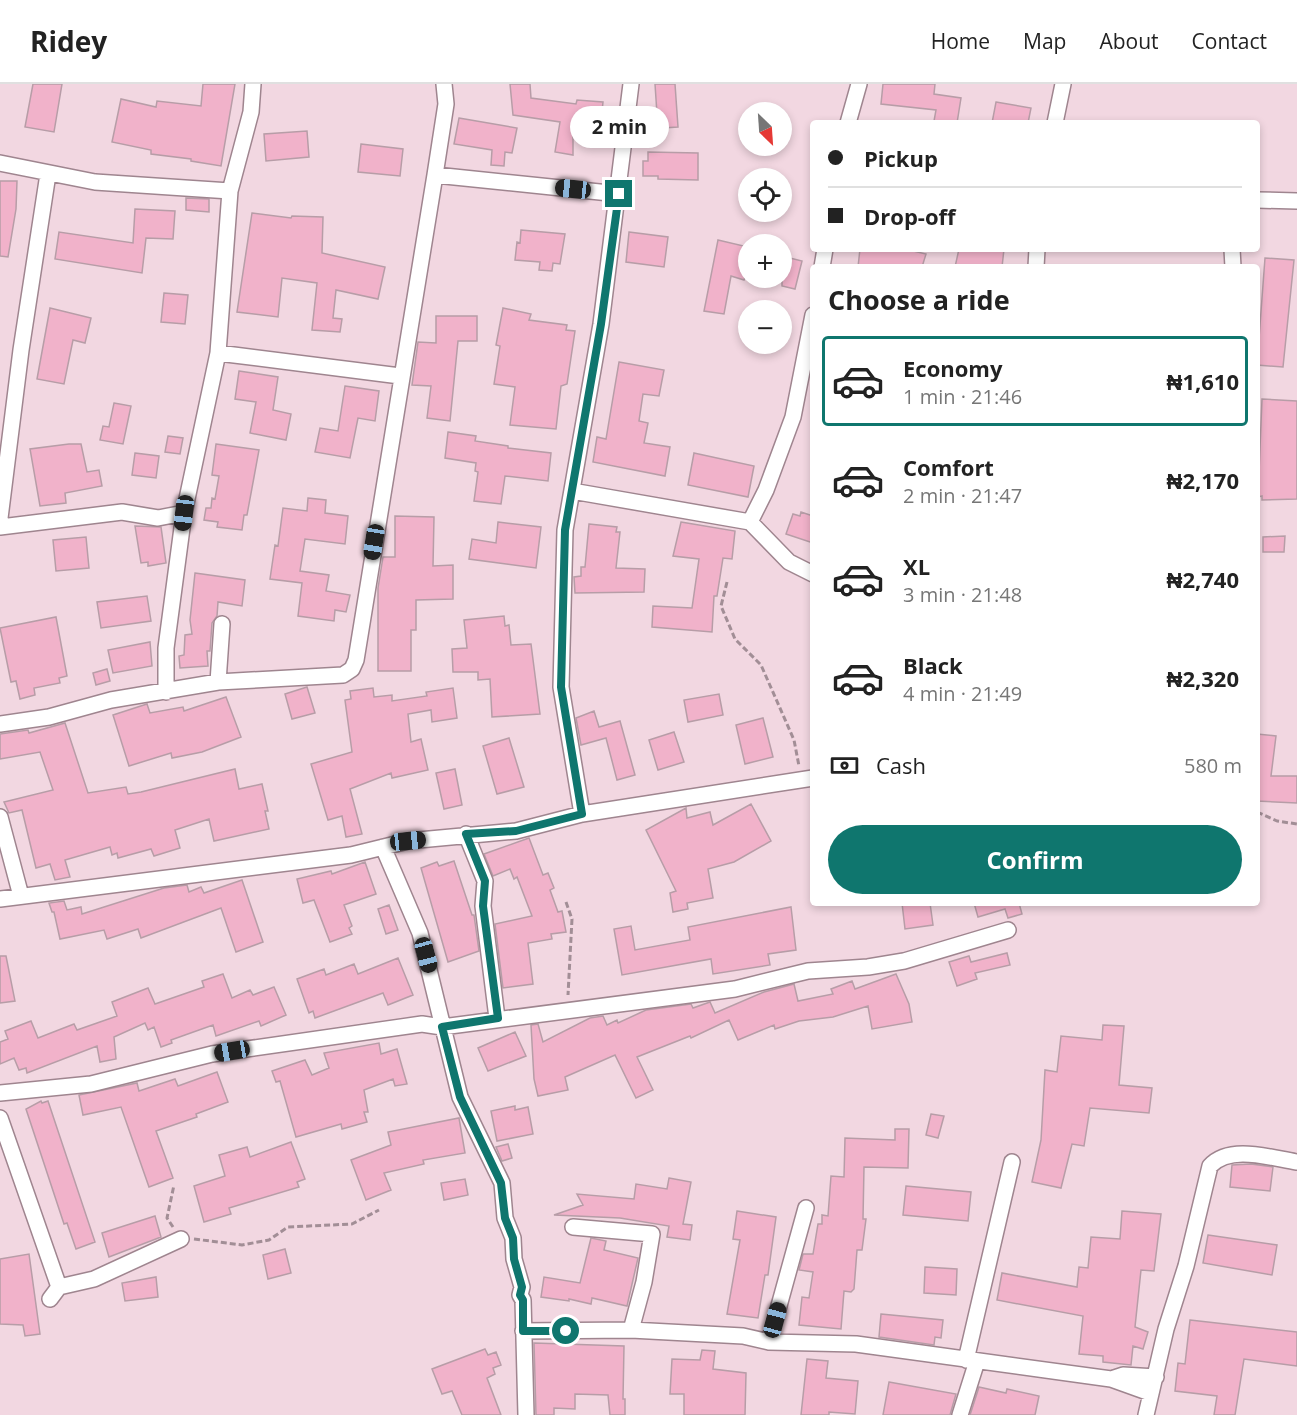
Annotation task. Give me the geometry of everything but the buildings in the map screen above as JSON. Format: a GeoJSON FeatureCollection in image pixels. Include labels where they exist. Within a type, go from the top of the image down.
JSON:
{"type":"FeatureCollection","features":[{"type":"Feature","properties":{"kind":"street"},"geometry":{"type":"LineString","coordinates":[[166,692],[166,648],[184,513],[218,353],[230,191],[251,112],[253,84]]}},
{"type":"Feature","properties":{"kind":"street"},"geometry":{"type":"LineString","coordinates":[[0,724],[49,717],[111,700],[218,682],[343,675],[352,669],[356,660],[400,376],[435,175],[446,104],[444,84]]}},
{"type":"Feature","properties":{"kind":"street"},"geometry":{"type":"LineString","coordinates":[[582,814],[561,687],[565,530],[601,324],[631,84]]}},
{"type":"Feature","properties":{"kind":"street"},"geometry":{"type":"LineString","coordinates":[[849,120],[859,84]]}},
{"type":"Feature","properties":{"kind":"street"},"geometry":{"type":"LineString","coordinates":[[1056,120],[1063,84]]}},
{"type":"Feature","properties":{"kind":"street"},"geometry":{"type":"LineString","coordinates":[[0,163],[95,182],[230,191]]}},
{"type":"Feature","properties":{"kind":"street"},"geometry":{"type":"LineString","coordinates":[[0,518],[21,350],[48,174]]}},
{"type":"Feature","properties":{"kind":"street"},"geometry":{"type":"LineString","coordinates":[[435,175],[619,194]]}},
{"type":"Feature","properties":{"kind":"street"},"geometry":{"type":"LineString","coordinates":[[1260,200],[1297,201]]}},
{"type":"Feature","properties":{"kind":"street"},"geometry":{"type":"LineString","coordinates":[[750,522],[766,490],[793,417],[810,330]]}},
{"type":"Feature","properties":{"kind":"street"},"geometry":{"type":"LineString","coordinates":[[218,353],[400,376]]}},
{"type":"Feature","properties":{"kind":"street"},"geometry":{"type":"LineString","coordinates":[[572,491],[750,522],[789,562],[810,572]]}},
{"type":"Feature","properties":{"kind":"street"},"geometry":{"type":"LineString","coordinates":[[0,526],[122,512],[158,518],[184,513]]}},
{"type":"Feature","properties":{"kind":"street"},"geometry":{"type":"LineString","coordinates":[[218,682],[222,624]]}},
{"type":"Feature","properties":{"kind":"street"},"geometry":{"type":"LineString","coordinates":[[0,899],[351,855],[383,847],[466,834],[516,831],[582,814],[808,779]]}},
{"type":"Feature","properties":{"kind":"street"},"geometry":{"type":"LineString","coordinates":[[0,817],[21,896]]}},
{"type":"Feature","properties":{"kind":"street"},"geometry":{"type":"LineString","coordinates":[[466,834],[485,881],[483,906],[498,1018]]}},
{"type":"Feature","properties":{"kind":"street"},"geometry":{"type":"LineString","coordinates":[[383,847],[420,933],[443,1019],[442,1027],[460,1097],[501,1183],[505,1218],[513,1238],[514,1259],[522,1287],[520,1295],[523,1300],[526,1415]]}},
{"type":"Feature","properties":{"kind":"street"},"geometry":{"type":"LineString","coordinates":[[0,1093],[91,1084],[251,1047],[422,1024],[442,1027],[735,989],[808,971],[868,967],[904,961],[1008,930]]}},
{"type":"Feature","properties":{"kind":"street"},"geometry":{"type":"LineString","coordinates":[[0,1118],[54,1293],[94,1279],[181,1239]]}},
{"type":"Feature","properties":{"kind":"street"},"geometry":{"type":"LineString","coordinates":[[1146,1415],[1166,1329],[1186,1266],[1210,1166],[1223,1155],[1235,1154],[1297,1162]]}},
{"type":"Feature","properties":{"kind":"street"},"geometry":{"type":"LineString","coordinates":[[960,1415],[1012,1162]]}},
{"type":"Feature","properties":{"kind":"street"},"geometry":{"type":"LineString","coordinates":[[769,1342],[806,1208]]}},
{"type":"Feature","properties":{"kind":"street"},"geometry":{"type":"LineString","coordinates":[[573,1227],[652,1234],[644,1282],[631,1330]]}},
{"type":"Feature","properties":{"kind":"street"},"geometry":{"type":"LineString","coordinates":[[523,1331],[631,1330],[743,1336],[769,1342],[856,1344],[1111,1379],[1150,1393]]}},
{"type":"Feature","properties":{"kind":"street"},"geometry":{"type":"LineString","coordinates":[[1111,1379],[1124,1376],[1156,1377]]}},
{"type":"Feature","properties":{"kind":"path"},"geometry":{"type":"LineString","coordinates":[[727,582],[721,606],[735,639],[761,665],[794,740],[808,779]]}},
{"type":"Feature","properties":{"kind":"path"},"geometry":{"type":"LineString","coordinates":[[1260,813],[1277,821],[1297,824]]}},
{"type":"Feature","properties":{"kind":"path"},"geometry":{"type":"LineString","coordinates":[[566,902],[572,919],[567,1012]]}},
{"type":"Feature","properties":{"kind":"path"},"geometry":{"type":"LineString","coordinates":[[174,1185],[167,1218],[181,1239],[242,1245],[269,1240],[288,1227],[352,1224],[379,1210]]}},
{"type":"Feature","properties":{"kind":"route"},"geometry":{"type":"LineString","coordinates":[[566,1331],[523,1331],[521,1308],[523,1300],[520,1295],[522,1287],[514,1259],[513,1238],[505,1218],[501,1183],[460,1097],[451,1053],[442,1027],[498,1018],[483,906],[485,881],[466,834],[516,831],[582,814],[561,687],[565,530],[601,324],[609,250],[619,194]]}}]}
